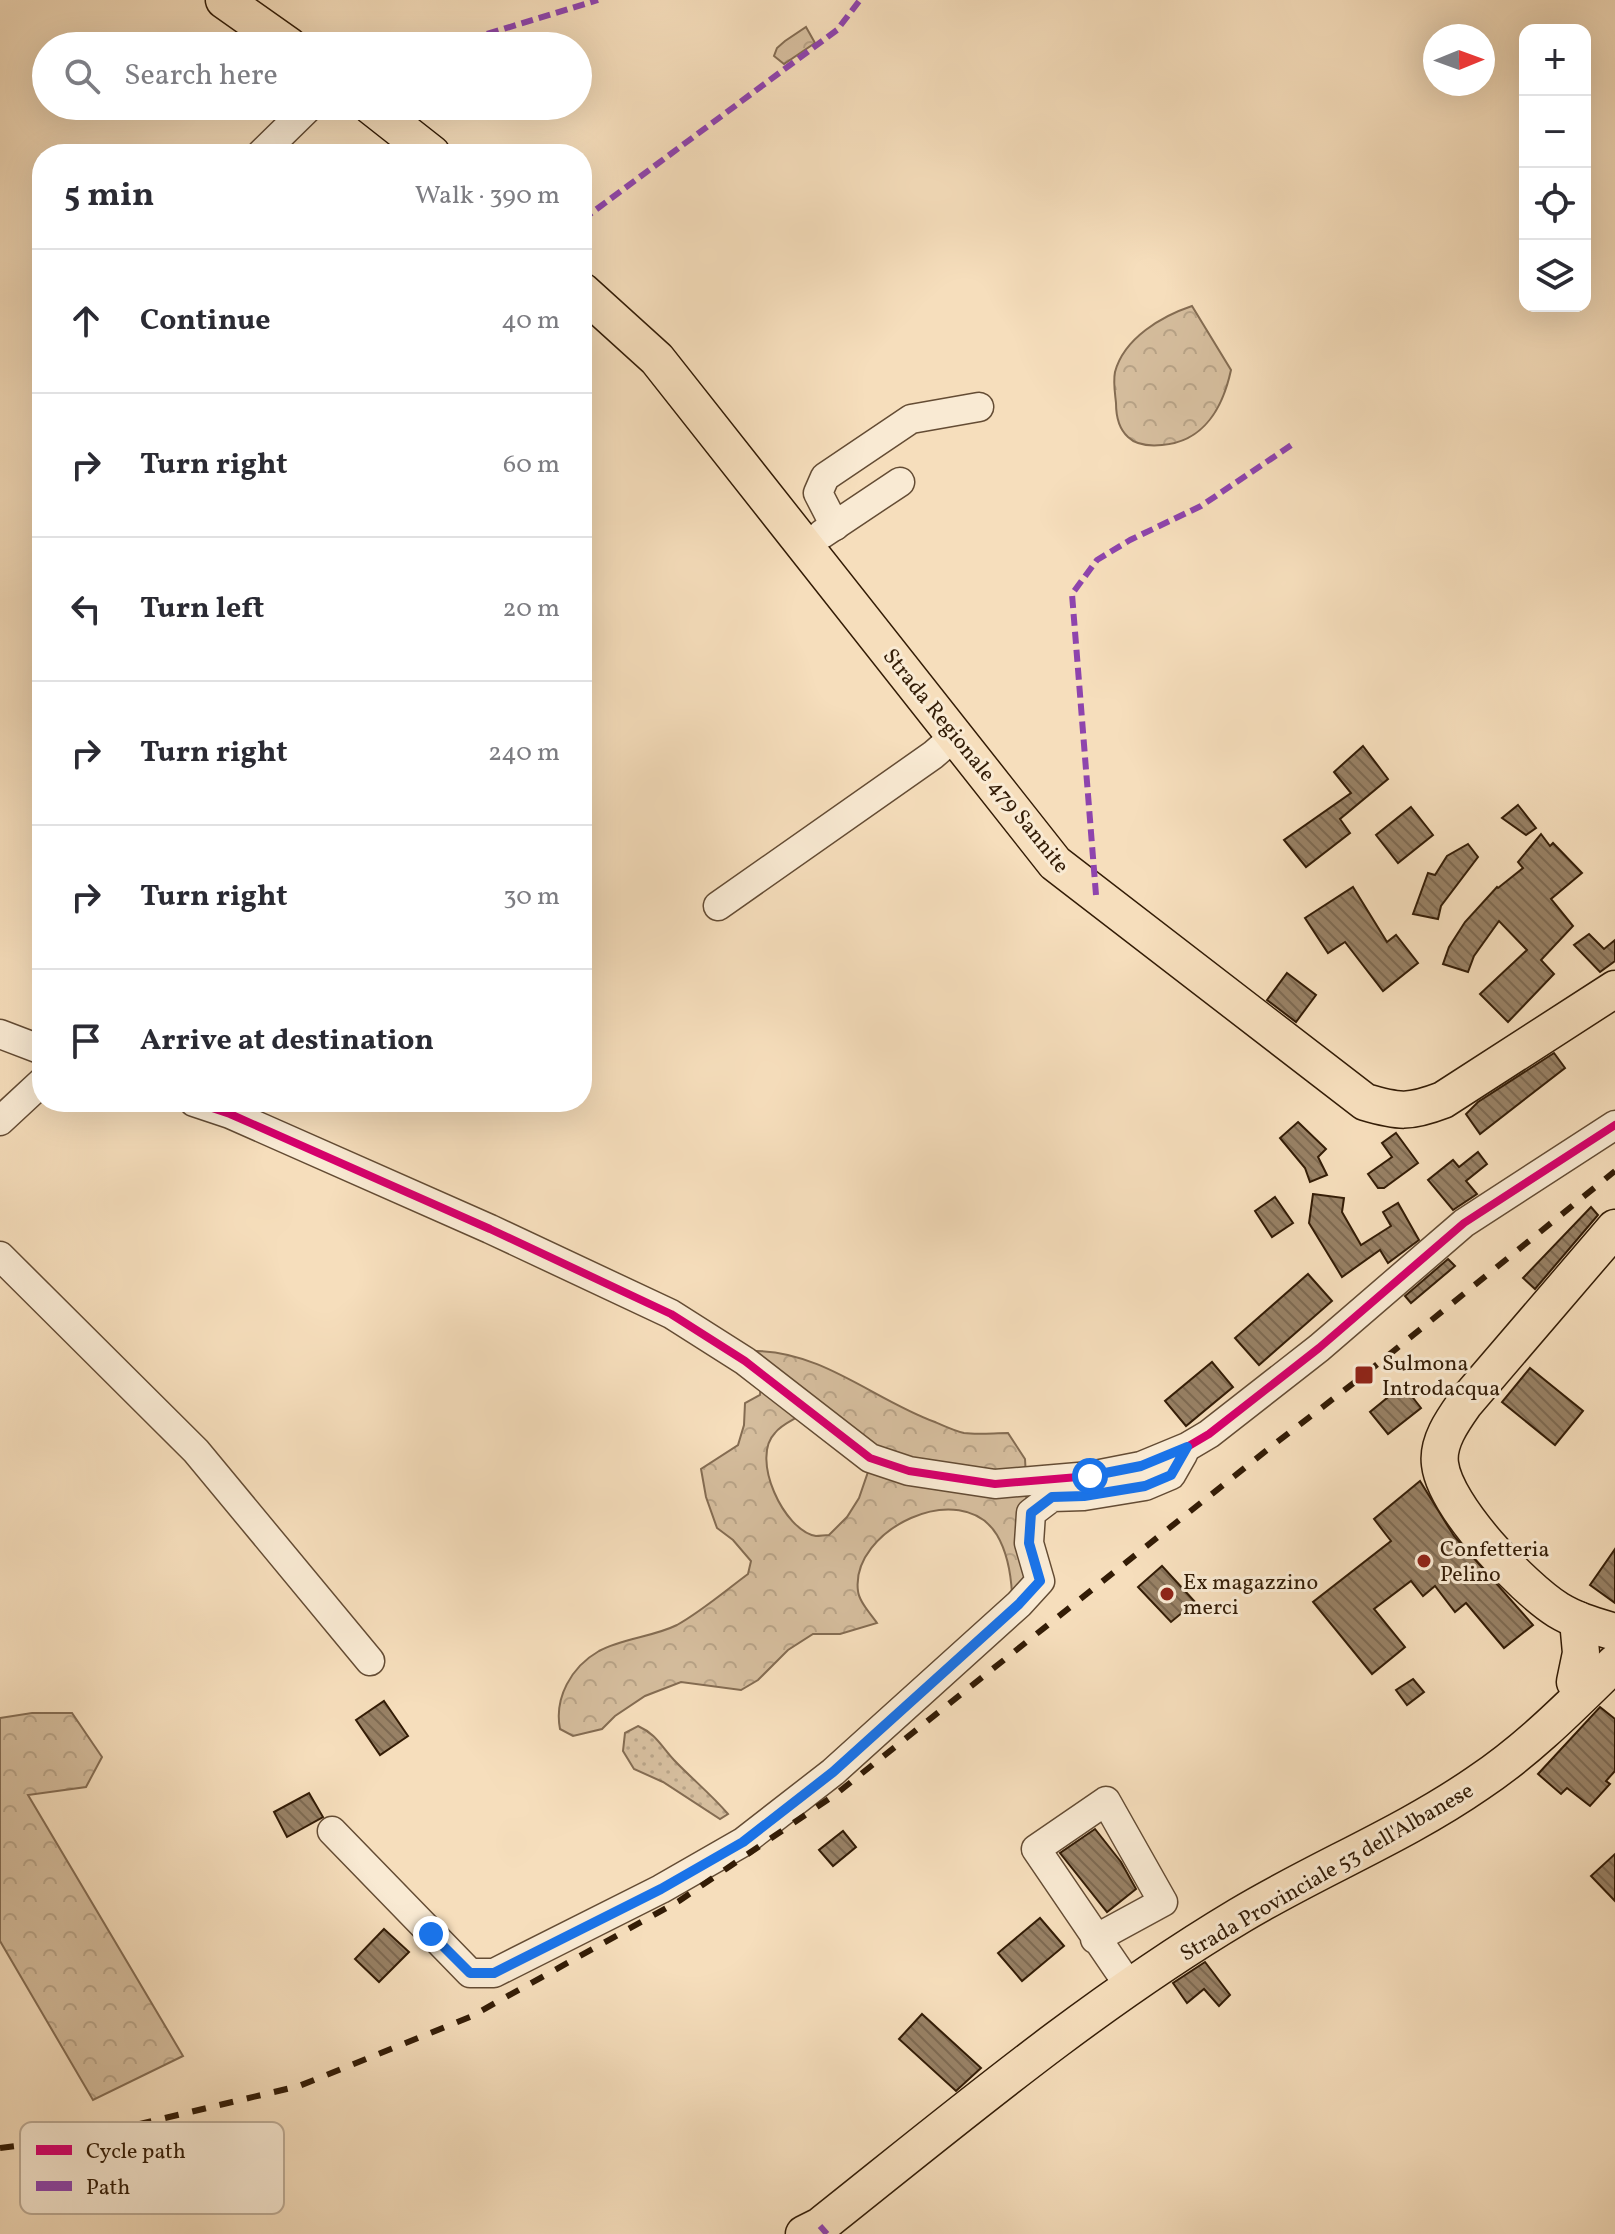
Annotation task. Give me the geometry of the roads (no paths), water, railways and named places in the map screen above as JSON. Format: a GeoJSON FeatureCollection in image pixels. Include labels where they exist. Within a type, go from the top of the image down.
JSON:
{"type":"FeatureCollection","features":[{"type":"Feature","properties":{"kind":"main road"},"geometry":{"type":"LineString","coordinates":[[224,0],[269,32]]}},
{"type":"Feature","properties":{"kind":"main road"},"geometry":{"type":"LineString","coordinates":[[389,120],[419,144]]}},
{"type":"Feature","properties":{"kind":"main road","name":"Strada Regionale 479 Sannite"},"geometry":{"type":"LineString","coordinates":[[592,300],[657,359],[1055,863],[1365,1102],[1397,1111],[1421,1108],[1443,1100],[1615,989]]}},
{"type":"Feature","properties":{"kind":"main road"},"geometry":{"type":"LineString","coordinates":[[1615,1228],[1465,1403],[1448,1431],[1440,1454],[1442,1474],[1462,1510],[1496,1553],[1531,1589],[1578,1620],[1615,1633]]}},
{"type":"Feature","properties":{"kind":"main road"},"geometry":{"type":"LineString","coordinates":[[1578,1620],[1581,1653],[1602,1670]]}},
{"type":"Feature","properties":{"kind":"main road","name":"Strada Provinciale 53 dell'Albanese"},"geometry":{"type":"LineString","coordinates":[[804,2234],[820,2226],[1078,2022],[1130,1987],[1239,1915],[1478,1784],[1538,1736],[1602,1670],[1597,1649],[1615,1633]]}},
{"type":"Feature","properties":{"kind":"street"},"geometry":{"type":"LineString","coordinates":[[271,144],[296,120]]}},
{"type":"Feature","properties":{"kind":"street"},"geometry":{"type":"LineString","coordinates":[[835,526],[818,493],[825,477],[911,419],[979,407]]}},
{"type":"Feature","properties":{"kind":"street"},"geometry":{"type":"LineString","coordinates":[[805,546],[900,482]]}},
{"type":"Feature","properties":{"kind":"street"},"geometry":{"type":"LineString","coordinates":[[718,906],[933,755],[955,736]]}},
{"type":"Feature","properties":{"kind":"street"},"geometry":{"type":"LineString","coordinates":[[0,1034],[32,1046]]}},
{"type":"Feature","properties":{"kind":"street"},"geometry":{"type":"LineString","coordinates":[[0,1121],[32,1091]]}},
{"type":"Feature","properties":{"kind":"street"},"geometry":{"type":"LineString","coordinates":[[224,1112],[476,1222],[671,1314],[722,1344],[852,1447],[887,1466],[995,1484],[1101,1474],[1141,1466],[1187,1447],[1209,1434],[1319,1348],[1464,1223],[1615,1125]]}},
{"type":"Feature","properties":{"kind":"street"},"geometry":{"type":"LineString","coordinates":[[0,1256],[196,1451],[370,1661]]}},
{"type":"Feature","properties":{"kind":"street"},"geometry":{"type":"LineString","coordinates":[[332,1831],[470,1973],[494,1973],[661,1889],[743,1842],[833,1772],[1019,1604],[1040,1581],[1029,1543],[1031,1513],[1052,1497],[1084,1496],[1145,1486],[1171,1475],[1187,1447]]}},
{"type":"Feature","properties":{"kind":"street"},"geometry":{"type":"LineString","coordinates":[[1095,1939],[1163,1902],[1106,1801],[1036,1849],[1095,1939],[1130,1987]]}},
{"type":"Feature","properties":{"kind":"railway"},"geometry":{"type":"LineString","coordinates":[[148,2122],[299,2086],[470,2017],[679,1901],[836,1794],[1364,1375],[1615,1171]]}},
{"type":"Feature","properties":{"kind":"railway"},"geometry":{"type":"LineString","coordinates":[[0,2148],[20,2146]]}},
{"type":"Feature","properties":{"kind":"place","name":"Sulmona Introdacqua"},"geometry":{"type":"Point","coordinates":[1364,1375]}},
{"type":"Feature","properties":{"kind":"place","name":"Confetteria Pelino"},"geometry":{"type":"Point","coordinates":[1424,1561]}},
{"type":"Feature","properties":{"kind":"place","name":"Ex magazzino merci"},"geometry":{"type":"Point","coordinates":[1167,1594]}}]}
